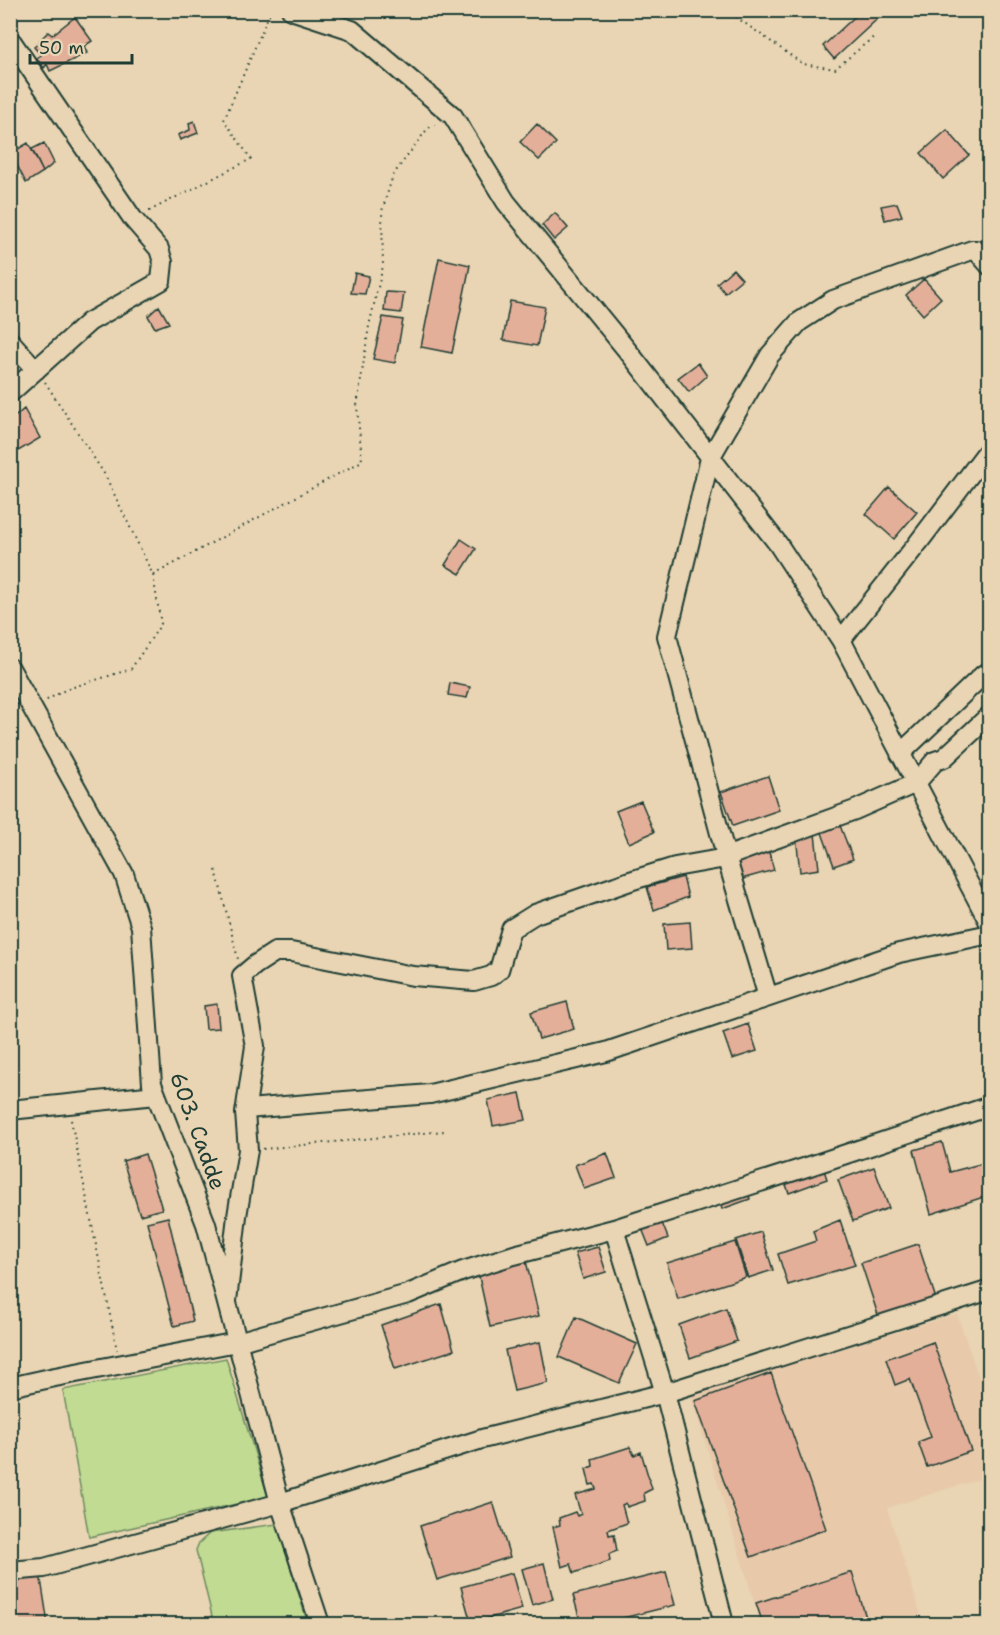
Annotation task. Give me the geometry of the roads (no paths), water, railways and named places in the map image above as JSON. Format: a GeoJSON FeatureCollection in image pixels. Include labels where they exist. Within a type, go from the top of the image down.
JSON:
{"type":"FeatureCollection","features":[{"type":"Feature","properties":{"kind":"street"},"geometry":{"type":"LineString","coordinates":[[291,10],[352,30],[453,116],[506,202],[631,356],[778,544],[841,639],[990,924]]}},
{"type":"Feature","properties":{"kind":"street"},"geometry":{"type":"LineString","coordinates":[[10,39],[133,219],[159,249],[163,262],[161,281],[89,322],[10,393]]}},
{"type":"Feature","properties":{"kind":"street"},"geometry":{"type":"LineString","coordinates":[[768,998],[726,856],[667,636],[710,458],[770,355],[799,322],[833,300],[972,250],[976,250],[990,266]]}},
{"type":"Feature","properties":{"kind":"street"},"geometry":{"type":"LineString","coordinates":[[10,341],[36,370]]}},
{"type":"Feature","properties":{"kind":"street"},"geometry":{"type":"LineString","coordinates":[[841,639],[990,448]]}},
{"type":"Feature","properties":{"kind":"street","name":"603. Cadde"},"geometry":{"type":"LineString","coordinates":[[10,668],[124,874],[141,927],[152,1084],[206,1224],[280,1503],[320,1624]]}},
{"type":"Feature","properties":{"kind":"street"},"geometry":{"type":"LineString","coordinates":[[900,754],[988,672]]}},
{"type":"Feature","properties":{"kind":"street"},"geometry":{"type":"LineString","coordinates":[[227,1301],[237,1216],[248,1150],[246,1109],[255,1046],[242,976],[255,965],[275,952],[291,952],[413,976],[474,981],[491,976],[499,970],[511,929],[535,914],[630,880],[726,856],[855,810],[916,783],[935,760],[944,758],[990,716]]}},
{"type":"Feature","properties":{"kind":"street"},"geometry":{"type":"LineString","coordinates":[[246,1109],[430,1094],[606,1052],[900,953],[990,934]]}},
{"type":"Feature","properties":{"kind":"street"},"geometry":{"type":"LineString","coordinates":[[10,1110],[156,1095]]}},
{"type":"Feature","properties":{"kind":"street"},"geometry":{"type":"LineString","coordinates":[[10,1387],[237,1342],[408,1294],[463,1271],[614,1228],[990,1106]]}},
{"type":"Feature","properties":{"kind":"street"},"geometry":{"type":"LineString","coordinates":[[614,1228],[664,1393],[724,1624]]}},
{"type":"Feature","properties":{"kind":"street"},"geometry":{"type":"LineString","coordinates":[[10,1571],[44,1568],[280,1503],[482,1439],[664,1393],[990,1290]]}}]}
